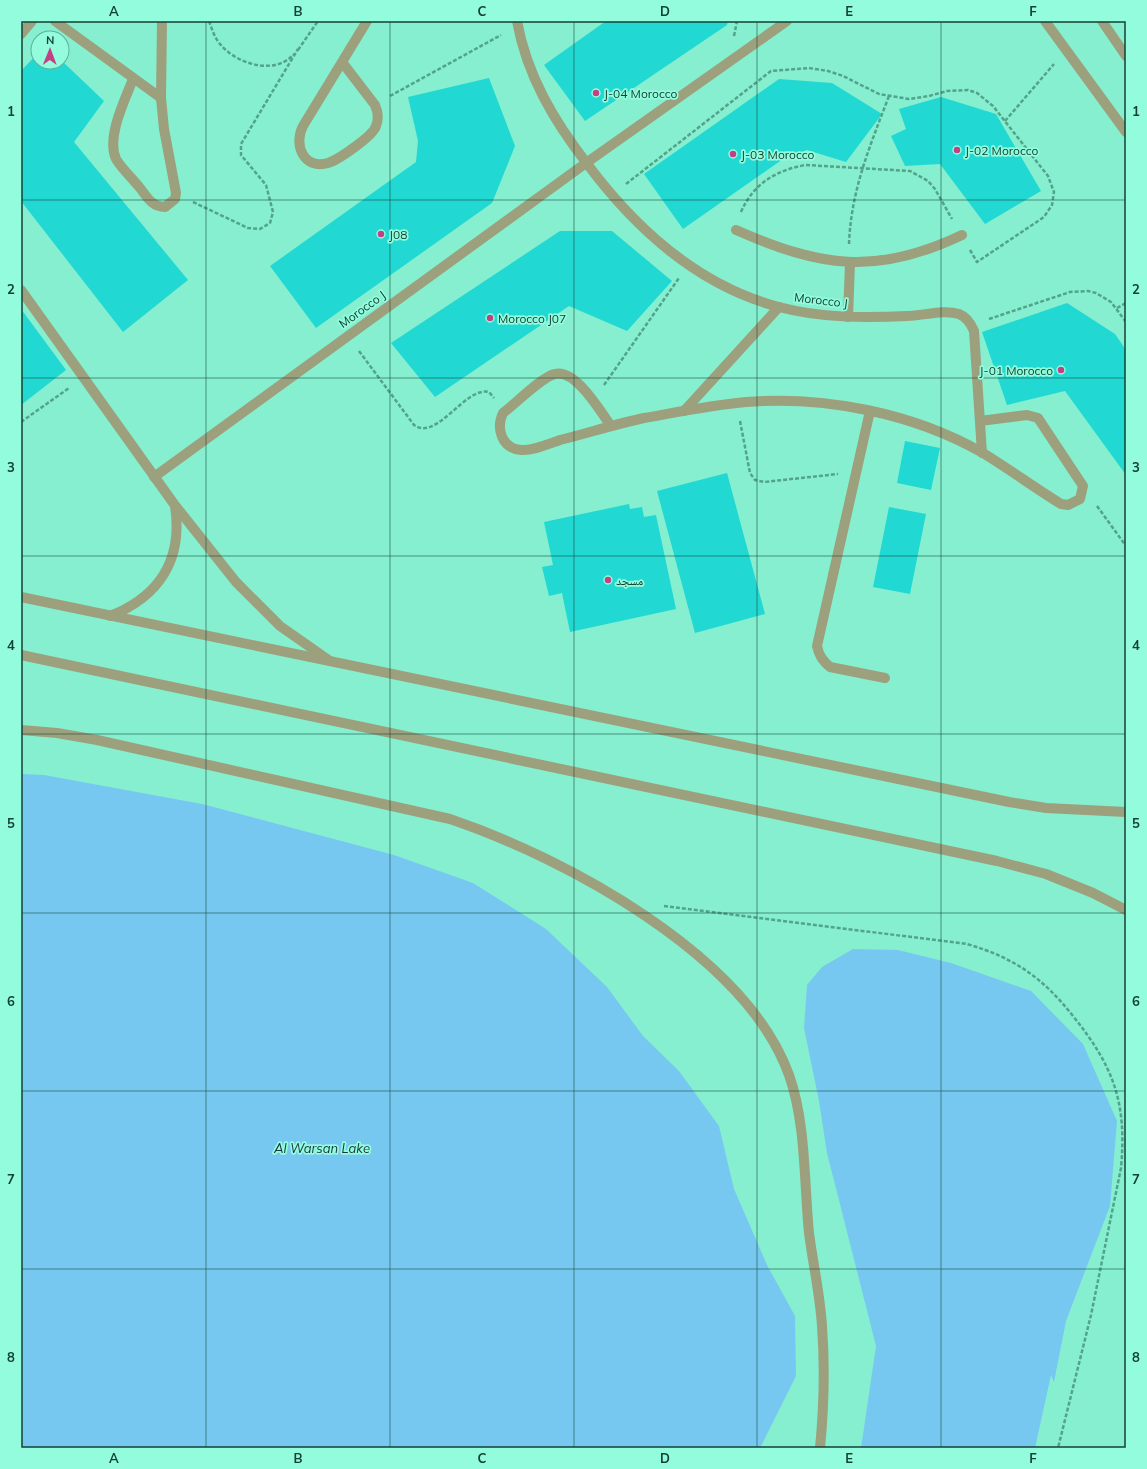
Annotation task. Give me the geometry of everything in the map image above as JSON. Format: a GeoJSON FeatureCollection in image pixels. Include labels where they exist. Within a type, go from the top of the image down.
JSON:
{"type":"FeatureCollection","features":[{"type":"Feature","properties":{"kind":"street"},"geometry":{"type":"LineString","coordinates":[[21,34],[32,21]]}},
{"type":"Feature","properties":{"kind":"street"},"geometry":{"type":"LineString","coordinates":[[55,21],[133,79],[162,98]]}},
{"type":"Feature","properties":{"kind":"street"},"geometry":{"type":"LineString","coordinates":[[133,79],[115,129],[113,143],[116,158],[154,204],[165,207],[175,199],[176,193],[168,152],[162,98],[162,21]]}},
{"type":"Feature","properties":{"kind":"street"},"geometry":{"type":"LineString","coordinates":[[342,62],[375,105],[378,112],[378,119],[372,133],[335,160],[327,164],[317,164],[308,160],[301,153],[298,144],[298,134],[367,21]]}},
{"type":"Feature","properties":{"kind":"street","name":"Morocco J"},"geometry":{"type":"LineString","coordinates":[[154,476],[586,163],[787,21]]}},
{"type":"Feature","properties":{"kind":"street"},"geometry":{"type":"LineString","coordinates":[[1045,21],[1126,132]]}},
{"type":"Feature","properties":{"kind":"street"},"geometry":{"type":"LineString","coordinates":[[1102,21],[1126,56]]}},
{"type":"Feature","properties":{"kind":"street","name":"Morocco J"},"geometry":{"type":"LineString","coordinates":[[517,24],[526,59],[537,87],[563,133],[611,196],[634,221],[660,244],[688,265],[717,282],[747,296],[779,307],[848,317],[913,316],[953,312],[967,319],[971,325]]}},
{"type":"Feature","properties":{"kind":"street"},"geometry":{"type":"LineString","coordinates":[[736,230],[780,248],[803,255],[850,263],[874,262],[922,253],[962,236]]}},
{"type":"Feature","properties":{"kind":"street"},"geometry":{"type":"LineString","coordinates":[[848,317],[850,263]]}},
{"type":"Feature","properties":{"kind":"street"},"geometry":{"type":"LineString","coordinates":[[21,290],[174,504],[236,582],[257,605],[280,626],[330,661]]}},
{"type":"Feature","properties":{"kind":"street"},"geometry":{"type":"LineString","coordinates":[[684,411],[779,307]]}},
{"type":"Feature","properties":{"kind":"street"},"geometry":{"type":"LineString","coordinates":[[971,325],[974,332],[982,453]]}},
{"type":"Feature","properties":{"kind":"street"},"geometry":{"type":"LineString","coordinates":[[611,426],[574,378],[567,374],[554,374],[548,377],[504,413],[500,420],[499,429],[502,437],[512,448],[528,450],[611,426],[684,411],[737,403],[777,401],[808,402],[870,411],[928,429],[982,453],[1061,504],[1068,505],[1080,499],[1083,486],[1038,418],[1027,415],[980,421]]}},
{"type":"Feature","properties":{"kind":"street"},"geometry":{"type":"LineString","coordinates":[[870,411],[855,472],[817,646],[819,654],[824,662],[830,667],[885,678]]}},
{"type":"Feature","properties":{"kind":"street"},"geometry":{"type":"LineString","coordinates":[[110,616],[127,609],[142,600],[155,588],[165,573],[172,557],[176,540],[177,522],[174,504]]}},
{"type":"Feature","properties":{"kind":"street"},"geometry":{"type":"LineString","coordinates":[[21,597],[1008,802],[1046,808],[1126,812]]}},
{"type":"Feature","properties":{"kind":"street"},"geometry":{"type":"LineString","coordinates":[[21,655],[997,861],[1046,874],[1093,892],[1126,910]]}},
{"type":"Feature","properties":{"kind":"street"},"geometry":{"type":"LineString","coordinates":[[21,730],[57,733],[97,740],[450,819],[481,830],[528,850],[561,866],[621,900],[661,927],[716,973],[744,1002],[769,1033],[781,1054],[795,1098],[810,1239],[822,1325],[824,1403],[820,1448]]}},
{"type":"Feature","properties":{"kind":"path"},"geometry":{"type":"LineString","coordinates":[[209,21],[212,32],[219,43],[228,52],[253,64],[263,66],[273,65],[291,57],[298,49]]}},
{"type":"Feature","properties":{"kind":"path"},"geometry":{"type":"LineString","coordinates":[[176,193],[248,228],[260,229],[270,223],[273,212],[266,185],[244,159],[239,149],[240,144],[298,49],[318,21]]}},
{"type":"Feature","properties":{"kind":"path"},"geometry":{"type":"LineString","coordinates":[[375,105],[517,24]]}},
{"type":"Feature","properties":{"kind":"path"},"geometry":{"type":"LineString","coordinates":[[1005,121],[1066,50]]}},
{"type":"Feature","properties":{"kind":"path"},"geometry":{"type":"LineString","coordinates":[[611,196],[771,71],[809,68],[828,71],[843,76],[871,91],[888,96],[909,98],[929,96],[947,91],[968,90],[986,99],[1051,180],[1054,192],[1052,205],[1044,217],[977,262],[935,189],[928,181],[910,171],[806,165],[790,168],[775,174],[752,192],[739,216],[736,230]]}},
{"type":"Feature","properties":{"kind":"path"},"geometry":{"type":"LineString","coordinates":[[850,263],[849,244],[852,206],[862,168],[888,96]]}},
{"type":"Feature","properties":{"kind":"path"},"geometry":{"type":"LineString","coordinates":[[592,402],[688,265]]}},
{"type":"Feature","properties":{"kind":"path"},"geometry":{"type":"LineString","coordinates":[[971,325],[1079,291],[1096,293],[1111,302],[1126,322]]}},
{"type":"Feature","properties":{"kind":"path"},"geometry":{"type":"LineString","coordinates":[[1117,308],[1126,303]]}},
{"type":"Feature","properties":{"kind":"path"},"geometry":{"type":"LineString","coordinates":[[348,336],[414,425],[418,428],[423,430],[432,426],[479,392],[484,391],[493,396],[504,413]]}},
{"type":"Feature","properties":{"kind":"path"},"geometry":{"type":"LineString","coordinates":[[21,422],[84,377]]}},
{"type":"Feature","properties":{"kind":"path"},"geometry":{"type":"LineString","coordinates":[[737,403],[750,473],[755,480],[764,482],[855,472]]}},
{"type":"Feature","properties":{"kind":"path"},"geometry":{"type":"LineString","coordinates":[[1083,486],[1126,546]]}},
{"type":"Feature","properties":{"kind":"path"},"geometry":{"type":"LineString","coordinates":[[660,905],[968,944],[1005,957],[1042,981],[1059,998],[1089,1035],[1102,1055],[1112,1076],[1119,1098],[1123,1145],[1121,1168],[1091,1315],[1058,1448]]}},
{"type":"Feature","properties":{"kind":"water","name":"Al Warsan Lake"},"geometry":{"type":"Polygon","coordinates":[[[21,774],[44,775],[202,804],[394,855],[473,883],[546,929],[607,987],[643,1036],[679,1071],[719,1126],[734,1189],[767,1265],[795,1316],[796,1376],[760,1448],[21,1448],[21,774]]]}},
{"type":"Feature","properties":{"kind":"water"},"geometry":{"type":"Polygon","coordinates":[[[853,949],[898,950],[951,963],[1031,991],[1083,1044],[1117,1121],[1110,1206],[1066,1321],[1054,1382],[1051,1375],[1035,1448],[861,1448],[876,1346],[827,1153],[819,1101],[804,1028],[807,985],[822,967],[853,949]]]}},
{"type":"Feature","properties":{"kind":"building","name":"J-04 Morocco"},"geometry":{"type":"Polygon","coordinates":[[[606,21],[728,21],[727,25],[585,121],[544,65],[606,21]]]}},
{"type":"Feature","properties":{"kind":"building"},"geometry":{"type":"Polygon","coordinates":[[[30,61],[30,70],[70,70],[70,69],[104,101],[74,142],[188,280],[123,332],[21,201],[21,71],[30,61]]]}},
{"type":"Feature","properties":{"kind":"building","name":"J08"},"geometry":{"type":"Polygon","coordinates":[[[489,78],[515,146],[492,203],[316,328],[270,266],[416,162],[418,141],[408,97],[489,78]]]}},
{"type":"Feature","properties":{"kind":"building","name":"J-03 Morocco"},"geometry":{"type":"Polygon","coordinates":[[[779,79],[832,83],[882,114],[846,162],[807,150],[783,159],[683,229],[644,174],[779,79]]]}},
{"type":"Feature","properties":{"kind":"building","name":"J-02 Morocco"},"geometry":{"type":"Polygon","coordinates":[[[941,97],[996,114],[1041,191],[985,224],[940,164],[905,166],[891,136],[906,129],[899,109],[941,97]]]}},
{"type":"Feature","properties":{"kind":"building","name":"Morocco J07"},"geometry":{"type":"Polygon","coordinates":[[[560,231],[612,231],[672,281],[627,331],[569,306],[435,397],[391,343],[560,231]]]}},
{"type":"Feature","properties":{"kind":"building","name":"J-01 Morocco"},"geometry":{"type":"Polygon","coordinates":[[[1067,303],[1115,334],[1126,350],[1126,475],[1065,391],[1007,405],[982,332],[1067,303]]]}},
{"type":"Feature","properties":{"kind":"building"},"geometry":{"type":"Polygon","coordinates":[[[21,309],[66,370],[21,405],[21,309]]]}},
{"type":"Feature","properties":{"kind":"building"},"geometry":{"type":"Polygon","coordinates":[[[905,441],[940,448],[931,490],[897,483],[905,441]]]}},
{"type":"Feature","properties":{"kind":"building"},"geometry":{"type":"Polygon","coordinates":[[[727,473],[765,614],[695,633],[657,491],[727,473]]]}},
{"type":"Feature","properties":{"kind":"building","name":"مسجد"},"geometry":{"type":"Polygon","coordinates":[[[629,504],[630,509],[642,507],[644,517],[656,515],[676,609],[570,632],[562,593],[549,596],[542,567],[553,565],[544,522],[629,504]]]}},
{"type":"Feature","properties":{"kind":"building"},"geometry":{"type":"Polygon","coordinates":[[[889,507],[926,514],[910,594],[873,587],[889,507]]]}},
{"type":"Feature","properties":{"kind":"place","name":"J-04 Morocco"},"geometry":{"type":"Point","coordinates":[596,93]}},
{"type":"Feature","properties":{"kind":"place","name":"J-02 Morocco"},"geometry":{"type":"Point","coordinates":[957,150]}},
{"type":"Feature","properties":{"kind":"place","name":"J-03 Morocco"},"geometry":{"type":"Point","coordinates":[733,154]}},
{"type":"Feature","properties":{"kind":"place","name":"J08"},"geometry":{"type":"Point","coordinates":[381,234]}},
{"type":"Feature","properties":{"kind":"place","name":"Morocco J07"},"geometry":{"type":"Point","coordinates":[490,318]}},
{"type":"Feature","properties":{"kind":"place","name":"J-01 Morocco"},"geometry":{"type":"Point","coordinates":[1061,370]}},
{"type":"Feature","properties":{"kind":"place","name":"مسجد"},"geometry":{"type":"Point","coordinates":[608,580]}}]}
